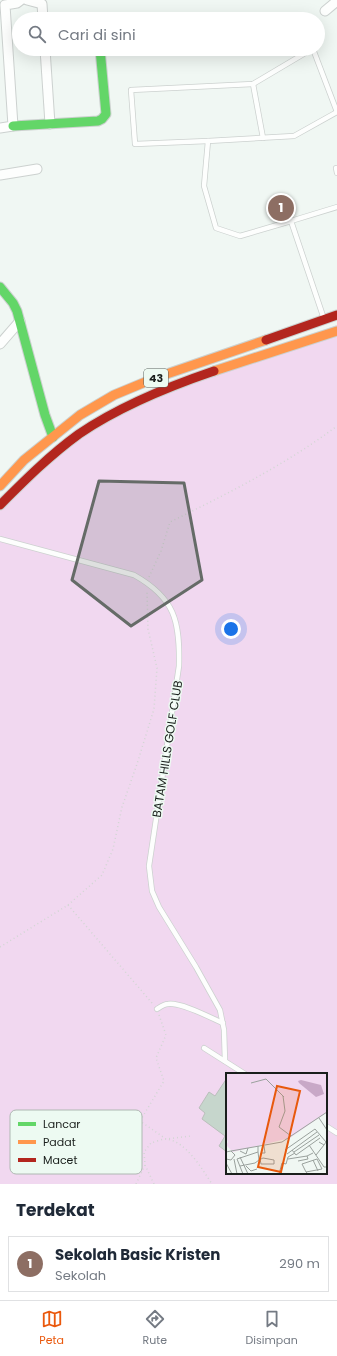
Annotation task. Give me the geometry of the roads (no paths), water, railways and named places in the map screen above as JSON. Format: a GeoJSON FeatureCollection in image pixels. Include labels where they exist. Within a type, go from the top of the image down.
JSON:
{"type":"FeatureCollection","features":[{"type":"Feature","properties":{"kind":"main road"},"geometry":{"type":"LineString","coordinates":[[13,126],[98,121],[104,117],[106,114],[101,56]]}},
{"type":"Feature","properties":{"kind":"main road"},"geometry":{"type":"LineString","coordinates":[[0,288],[13,303],[20,321],[45,414],[53,437]]}},
{"type":"Feature","properties":{"kind":"main road","name":"43"},"geometry":{"type":"LineString","coordinates":[[0,486],[24,460],[80,415],[114,395],[162,376],[337,315]]}},
{"type":"Feature","properties":{"kind":"main road","name":"43"},"geometry":{"type":"LineString","coordinates":[[0,505],[40,465],[67,444],[92,426],[132,403],[174,385],[337,331]]}},
{"type":"Feature","properties":{"kind":"street"},"geometry":{"type":"LineString","coordinates":[[0,128],[13,126],[3,5],[17,3],[21,0]]}},
{"type":"Feature","properties":{"kind":"street"},"geometry":{"type":"LineString","coordinates":[[27,0],[42,4],[43,12]]}},
{"type":"Feature","properties":{"kind":"street"},"geometry":{"type":"LineString","coordinates":[[325,11],[337,1]]}},
{"type":"Feature","properties":{"kind":"street"},"geometry":{"type":"LineString","coordinates":[[45,56],[50,124]]}},
{"type":"Feature","properties":{"kind":"street"},"geometry":{"type":"LineString","coordinates":[[0,175],[37,169]]}},
{"type":"Feature","properties":{"kind":"street"},"geometry":{"type":"LineString","coordinates":[[0,344],[20,321]]}},
{"type":"Feature","properties":{"kind":"lane"},"geometry":{"type":"LineString","coordinates":[[300,56],[253,84],[132,90],[135,144],[294,136],[337,112],[315,56]]}},
{"type":"Feature","properties":{"kind":"lane"},"geometry":{"type":"LineString","coordinates":[[253,84],[263,138]]}},
{"type":"Feature","properties":{"kind":"lane"},"geometry":{"type":"LineString","coordinates":[[208,141],[204,186],[216,228],[240,236],[337,207]]}},
{"type":"Feature","properties":{"kind":"lane"},"geometry":{"type":"LineString","coordinates":[[291,221],[324,319]]}},
{"type":"Feature","properties":{"kind":"lane","name":"BATAM HILLS GOLF CLUB"},"geometry":{"type":"LineString","coordinates":[[0,539],[134,575],[147,582],[166,599],[174,617],[180,640],[179,666],[149,866],[152,891],[159,907],[196,967],[220,1010],[223,1023],[225,1061]]}},
{"type":"Feature","properties":{"kind":"lane"},"geometry":{"type":"LineString","coordinates":[[157,1009],[166,1004],[174,1004],[223,1023]]}},
{"type":"Feature","properties":{"kind":"lane"},"geometry":{"type":"LineString","coordinates":[[204,1048],[244,1073]]}},
{"type":"Feature","properties":{"kind":"lane"},"geometry":{"type":"LineString","coordinates":[[327,1127],[337,1133]]}},
{"type":"Feature","properties":{"kind":"place","name":"Sekolah Basic Kristen"},"geometry":{"type":"Point","coordinates":[281,208]}}]}
